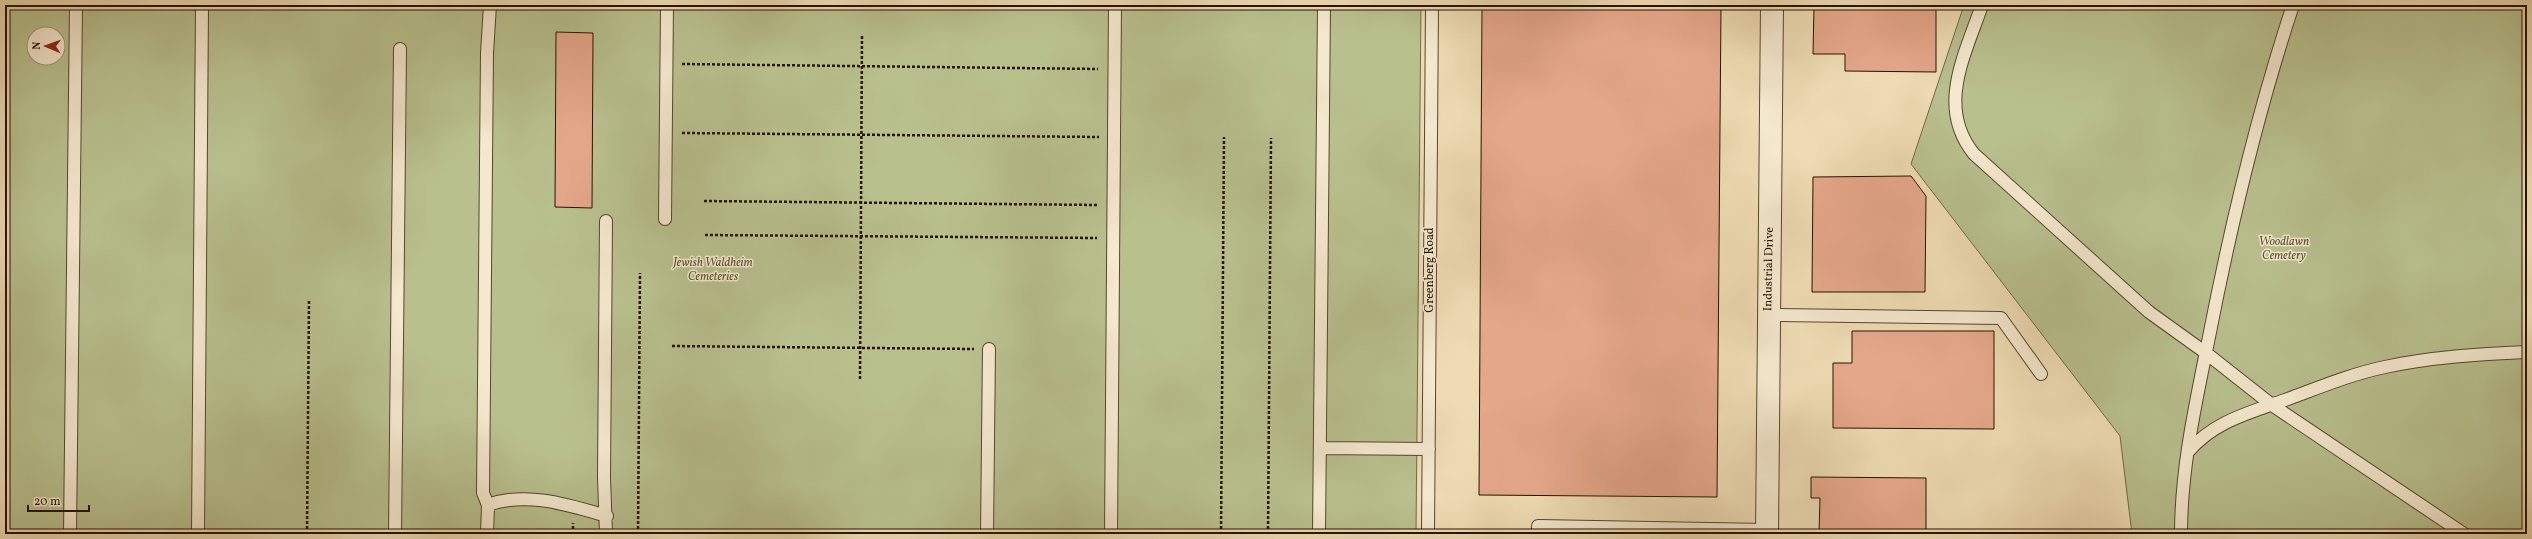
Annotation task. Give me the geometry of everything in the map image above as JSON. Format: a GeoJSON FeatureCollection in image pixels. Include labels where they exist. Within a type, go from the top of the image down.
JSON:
{"type":"FeatureCollection","features":[{"type":"Feature","properties":{"kind":"street","name":"Industrial Drive"},"geometry":{"type":"LineString","coordinates":[[1767,532],[1772,5]]}},
{"type":"Feature","properties":{"kind":"lane"},"geometry":{"type":"LineString","coordinates":[[70,534],[76,5]]}},
{"type":"Feature","properties":{"kind":"lane"},"geometry":{"type":"LineString","coordinates":[[198,534],[202,5]]}},
{"type":"Feature","properties":{"kind":"lane"},"geometry":{"type":"LineString","coordinates":[[488,534],[488,505],[482,493],[487,53],[490,5]]}},
{"type":"Feature","properties":{"kind":"lane"},"geometry":{"type":"LineString","coordinates":[[665,219],[667,5]]}},
{"type":"Feature","properties":{"kind":"lane"},"geometry":{"type":"LineString","coordinates":[[1111,534],[1115,5]]}},
{"type":"Feature","properties":{"kind":"lane"},"geometry":{"type":"LineString","coordinates":[[1319,534],[1324,5]]}},
{"type":"Feature","properties":{"kind":"lane","name":"Greenberg Road"},"geometry":{"type":"LineString","coordinates":[[1428,534],[1432,5]]}},
{"type":"Feature","properties":{"kind":"lane"},"geometry":{"type":"LineString","coordinates":[[1982,5],[1957,80],[1954,98],[1958,130],[1965,144],[2010,190],[2149,312],[2206,352],[2272,405],[2464,534]]}},
{"type":"Feature","properties":{"kind":"lane"},"geometry":{"type":"LineString","coordinates":[[2181,534],[2186,454],[2242,181],[2269,76],[2293,5]]}},
{"type":"Feature","properties":{"kind":"lane"},"geometry":{"type":"LineString","coordinates":[[395,534],[400,49]]}},
{"type":"Feature","properties":{"kind":"lane"},"geometry":{"type":"LineString","coordinates":[[606,221],[604,477],[607,516],[606,534]]}},
{"type":"Feature","properties":{"kind":"lane"},"geometry":{"type":"LineString","coordinates":[[1769,315],[2001,318],[2041,374]]}},
{"type":"Feature","properties":{"kind":"lane"},"geometry":{"type":"LineString","coordinates":[[987,534],[989,349]]}},
{"type":"Feature","properties":{"kind":"lane"},"geometry":{"type":"LineString","coordinates":[[2186,454],[2199,439],[2212,429],[2233,418],[2386,367],[2431,359],[2527,352]]}},
{"type":"Feature","properties":{"kind":"lane"},"geometry":{"type":"LineString","coordinates":[[1320,448],[1429,449]]}},
{"type":"Feature","properties":{"kind":"lane"},"geometry":{"type":"LineString","coordinates":[[488,505],[507,500],[536,500],[607,516]]}},
{"type":"Feature","properties":{"kind":"lane"},"geometry":{"type":"LineString","coordinates":[[1538,534],[1538,526],[1767,532]]}},
{"type":"Feature","properties":{"kind":"path"},"geometry":{"type":"LineString","coordinates":[[860,379],[862,34]]}},
{"type":"Feature","properties":{"kind":"path"},"geometry":{"type":"LineString","coordinates":[[682,64],[1115,70]]}},
{"type":"Feature","properties":{"kind":"path"},"geometry":{"type":"LineString","coordinates":[[666,133],[1114,137]]}},
{"type":"Feature","properties":{"kind":"path"},"geometry":{"type":"LineString","coordinates":[[1220,534],[1224,137]]}},
{"type":"Feature","properties":{"kind":"path"},"geometry":{"type":"LineString","coordinates":[[1268,534],[1271,138]]}},
{"type":"Feature","properties":{"kind":"path"},"geometry":{"type":"LineString","coordinates":[[704,201],[1114,205]]}},
{"type":"Feature","properties":{"kind":"path"},"geometry":{"type":"LineString","coordinates":[[705,235],[1113,238]]}},
{"type":"Feature","properties":{"kind":"path"},"geometry":{"type":"LineString","coordinates":[[638,534],[640,273]]}},
{"type":"Feature","properties":{"kind":"path"},"geometry":{"type":"LineString","coordinates":[[307,534],[309,300]]}},
{"type":"Feature","properties":{"kind":"path"},"geometry":{"type":"LineString","coordinates":[[672,346],[989,349]]}},
{"type":"Feature","properties":{"kind":"green space","name":"Jewish Waldheim Cemeteries"},"geometry":{"type":"Polygon","coordinates":[[[5,5],[1421,5],[1416,534],[5,534],[5,5]]]}},
{"type":"Feature","properties":{"kind":"green space","name":"Woodlawn Cemetery"},"geometry":{"type":"Polygon","coordinates":[[[1964,5],[2527,5],[2527,534],[2132,534],[2120,436],[1911,164],[1964,5]]]}},
{"type":"Feature","properties":{"kind":"building"},"geometry":{"type":"Polygon","coordinates":[[[1482,5],[1721,5],[1717,497],[1479,495],[1482,5]]]}},
{"type":"Feature","properties":{"kind":"building"},"geometry":{"type":"Polygon","coordinates":[[[1814,5],[1936,5],[1936,72],[1845,71],[1845,54],[1813,54],[1814,5]]]}},
{"type":"Feature","properties":{"kind":"building"},"geometry":{"type":"Polygon","coordinates":[[[556,32],[593,33],[592,208],[555,207],[556,32]]]}},
{"type":"Feature","properties":{"kind":"building"},"geometry":{"type":"Polygon","coordinates":[[[1911,176],[1926,196],[1925,292],[1812,292],[1813,177],[1911,176]]]}},
{"type":"Feature","properties":{"kind":"building"},"geometry":{"type":"Polygon","coordinates":[[[1852,331],[1994,331],[1994,429],[1833,428],[1833,363],[1852,363],[1852,331]]]}},
{"type":"Feature","properties":{"kind":"building"},"geometry":{"type":"Polygon","coordinates":[[[1811,477],[1926,478],[1926,534],[1819,534],[1820,498],[1811,498],[1811,477]]]}}]}
